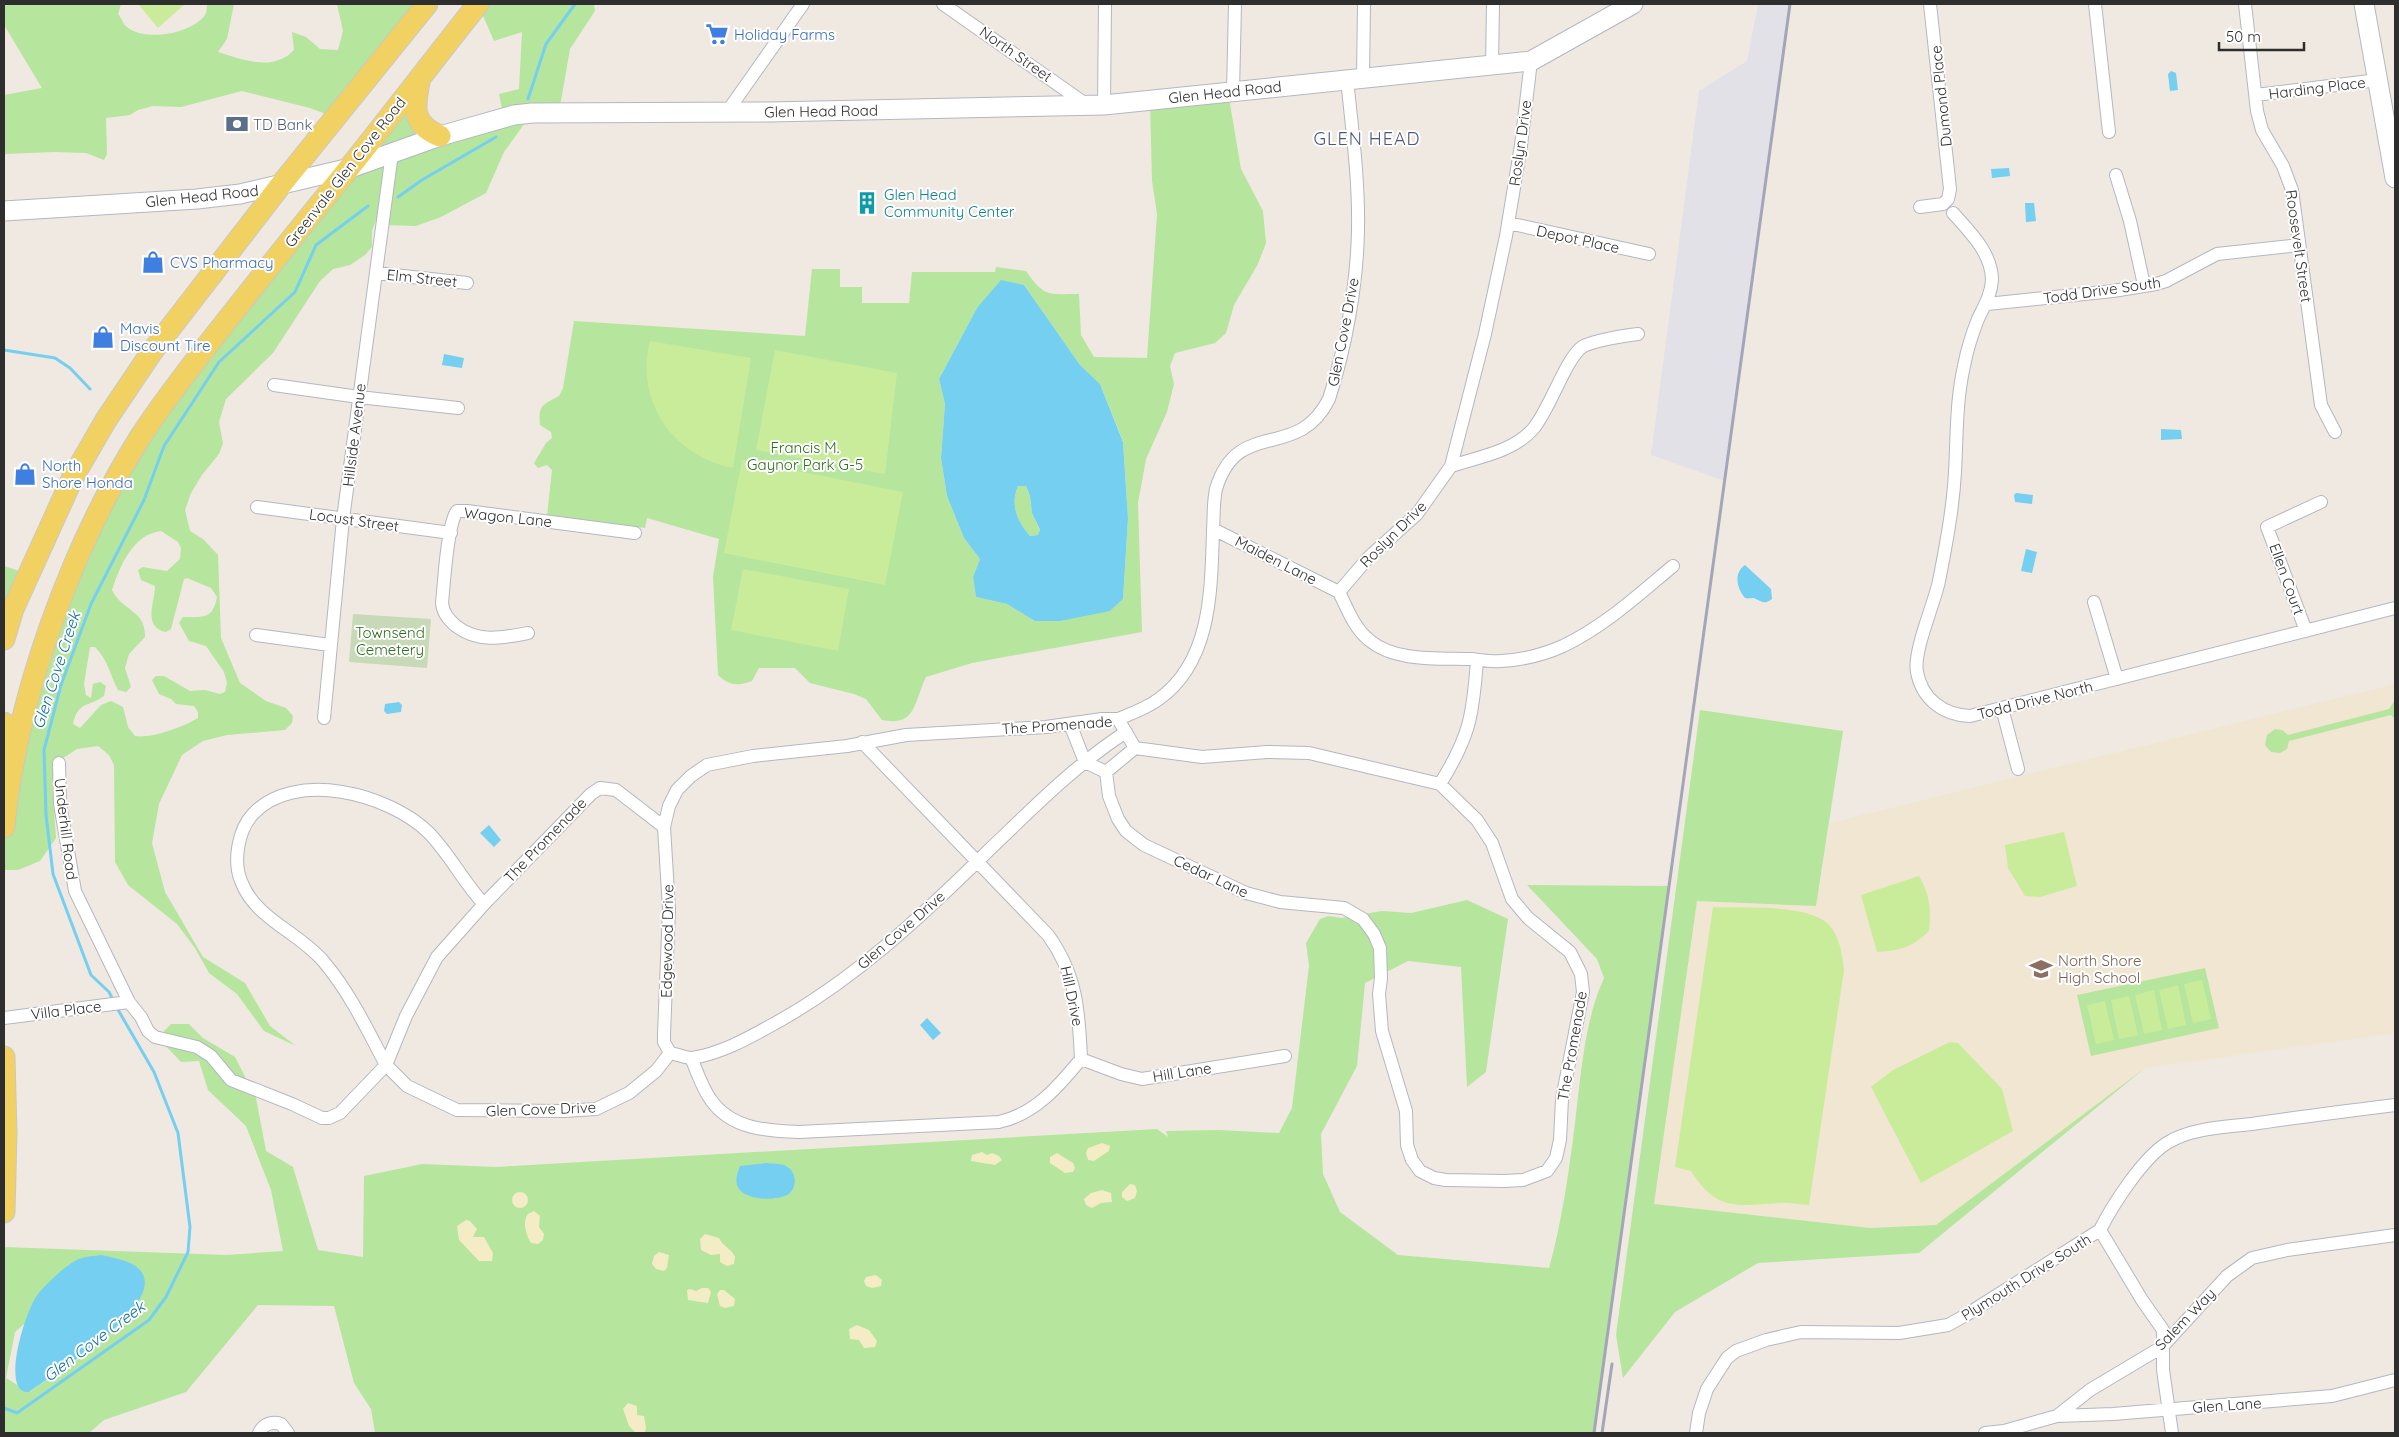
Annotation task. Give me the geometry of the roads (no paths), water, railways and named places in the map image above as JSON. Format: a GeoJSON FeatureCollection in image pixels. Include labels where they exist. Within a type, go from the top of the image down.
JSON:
{"type":"FeatureCollection","features":[{"type":"Feature","properties":{"kind":"main road"},"geometry":{"type":"LineString","coordinates":[[4,639],[8,614],[62,499],[106,420],[150,352],[280,186],[427,4]]}},
{"type":"Feature","properties":{"kind":"main road","name":"Greenvale Glen Cove Road"},"geometry":{"type":"LineString","coordinates":[[4,827],[5,796],[18,735],[63,594],[90,530],[140,437],[171,393],[253,286],[350,168],[478,4]]}},
{"type":"Feature","properties":{"kind":"main road","name":"Glen Head Road"},"geometry":{"type":"LineString","coordinates":[[4,210],[197,199],[240,194],[350,168],[440,136],[500,119],[532,113],[727,112],[1096,105],[1531,61],[1633,4]]}},
{"type":"Feature","properties":{"kind":"main road"},"geometry":{"type":"LineString","coordinates":[[2364,4],[2395,178]]}},
{"type":"Feature","properties":{"kind":"main road"},"geometry":{"type":"LineString","coordinates":[[420,76],[416,112],[423,126],[440,136]]}},
{"type":"Feature","properties":{"kind":"main road"},"geometry":{"type":"LineString","coordinates":[[4,723],[6,754],[4,767]]}},
{"type":"Feature","properties":{"kind":"main road"},"geometry":{"type":"LineString","coordinates":[[4,1057],[6,1134],[4,1212]]}},
{"type":"Feature","properties":{"kind":"street"},"geometry":{"type":"LineString","coordinates":[[727,112],[803,4]]}},
{"type":"Feature","properties":{"kind":"street","name":"North Street"},"geometry":{"type":"LineString","coordinates":[[943,4],[1096,105]]}},
{"type":"Feature","properties":{"kind":"street"},"geometry":{"type":"LineString","coordinates":[[1096,105],[1105,4]]}},
{"type":"Feature","properties":{"kind":"street"},"geometry":{"type":"LineString","coordinates":[[1233,92],[1235,4]]}},
{"type":"Feature","properties":{"kind":"street","name":"Glen Cove Drive"},"geometry":{"type":"LineString","coordinates":[[1118,719],[1144,708],[1161,698],[1192,662],[1207,617],[1216,489],[1220,475],[1230,458],[1248,445],[1286,437],[1311,424],[1323,410],[1334,383],[1348,314],[1358,232],[1355,78],[1364,4]]}},
{"type":"Feature","properties":{"kind":"street"},"geometry":{"type":"LineString","coordinates":[[1492,64],[1493,4]]}},
{"type":"Feature","properties":{"kind":"street","name":"Dumond Place"},"geometry":{"type":"LineString","coordinates":[[1920,207],[1943,204],[1948,199],[1950,189],[1930,4]]}},
{"type":"Feature","properties":{"kind":"street"},"geometry":{"type":"LineString","coordinates":[[2095,4],[2109,132]]}},
{"type":"Feature","properties":{"kind":"street","name":"Roosevelt Street"},"geometry":{"type":"LineString","coordinates":[[2245,4],[2262,130],[2289,178],[2321,404],[2335,432]]}},
{"type":"Feature","properties":{"kind":"street","name":"Roslyn Drive"},"geometry":{"type":"LineString","coordinates":[[1339,592],[1368,558],[1417,514],[1451,466],[1485,334],[1508,223],[1521,145],[1531,61]]}},
{"type":"Feature","properties":{"kind":"street","name":"Harding Place"},"geometry":{"type":"LineString","coordinates":[[2256,95],[2378,80]]}},
{"type":"Feature","properties":{"kind":"street","name":"Hillside Avenue"},"geometry":{"type":"LineString","coordinates":[[324,718],[344,519],[392,153]]}},
{"type":"Feature","properties":{"kind":"street"},"geometry":{"type":"LineString","coordinates":[[2116,175],[2130,221],[2144,285]]}},
{"type":"Feature","properties":{"kind":"street"},"geometry":{"type":"LineString","coordinates":[[1953,212],[1975,238],[1990,267],[1992,281],[1988,304]]}},
{"type":"Feature","properties":{"kind":"street","name":"Depot Place"},"geometry":{"type":"LineString","coordinates":[[1508,223],[1649,254]]}},
{"type":"Feature","properties":{"kind":"street","name":"Todd Drive South"},"geometry":{"type":"LineString","coordinates":[[1988,304],[2113,291],[2166,282],[2217,254],[2299,245]]}},
{"type":"Feature","properties":{"kind":"street","name":"Elm Street"},"geometry":{"type":"LineString","coordinates":[[376,273],[467,283]]}},
{"type":"Feature","properties":{"kind":"street","name":"Todd Drive North"},"geometry":{"type":"LineString","coordinates":[[1988,304],[1978,318],[1967,352],[1958,392],[1955,473],[1949,531],[1936,595],[1919,649],[1916,669],[1925,695],[1945,711],[1958,716],[1970,716],[2395,608]]}},
{"type":"Feature","properties":{"kind":"street"},"geometry":{"type":"LineString","coordinates":[[1451,466],[1499,451],[1520,440],[1533,429],[1569,365],[1582,347],[1623,335],[1638,334]]}},
{"type":"Feature","properties":{"kind":"street"},"geometry":{"type":"LineString","coordinates":[[274,385],[458,408]]}},
{"type":"Feature","properties":{"kind":"street","name":"Ellen Court"},"geometry":{"type":"LineString","coordinates":[[2306,631],[2267,527],[2321,502]]}},
{"type":"Feature","properties":{"kind":"street","name":"Locust Street"},"geometry":{"type":"LineString","coordinates":[[257,507],[451,534]]}},
{"type":"Feature","properties":{"kind":"street","name":"Wagon Lane"},"geometry":{"type":"LineString","coordinates":[[528,633],[480,638],[471,636],[451,621],[443,611],[442,603],[455,515],[462,510],[635,533]]}},
{"type":"Feature","properties":{"kind":"street","name":"Maiden Lane"},"geometry":{"type":"LineString","coordinates":[[1214,529],[1339,592]]}},
{"type":"Feature","properties":{"kind":"street"},"geometry":{"type":"LineString","coordinates":[[1339,592],[1358,629],[1369,640],[1386,650],[1424,657],[1507,661],[1561,647],[1610,618],[1673,566]]}},
{"type":"Feature","properties":{"kind":"street"},"geometry":{"type":"LineString","coordinates":[[2094,602],[2117,679]]}},
{"type":"Feature","properties":{"kind":"street"},"geometry":{"type":"LineString","coordinates":[[256,635],[330,645]]}},
{"type":"Feature","properties":{"kind":"street"},"geometry":{"type":"LineString","coordinates":[[1070,724],[1085,762],[1106,772],[1135,748],[1202,757],[1267,752],[1309,753],[1440,784],[1458,756],[1466,736],[1473,707],[1477,660]]}},
{"type":"Feature","properties":{"kind":"street"},"geometry":{"type":"LineString","coordinates":[[2002,708],[2018,769]]}},
{"type":"Feature","properties":{"kind":"street","name":"The Promenade"},"geometry":{"type":"LineString","coordinates":[[386,1065],[406,1016],[437,957],[484,904],[582,803],[600,788],[616,790],[664,827],[668,806],[690,776],[707,765],[753,756],[906,735],[1118,719],[1135,748]]}},
{"type":"Feature","properties":{"kind":"street","name":"Glen Cove Drive"},"geometry":{"type":"LineString","coordinates":[[691,1058],[752,1036],[821,996],[884,946],[1085,762],[1126,732]]}},
{"type":"Feature","properties":{"kind":"street","name":"Hill Drive"},"geometry":{"type":"LineString","coordinates":[[862,742],[1048,935],[1063,956],[1079,1017],[1081,1060]]}},
{"type":"Feature","properties":{"kind":"street","name":"Underhill Road"},"geometry":{"type":"LineString","coordinates":[[59,763],[60,804],[74,890],[126,1003]]}},
{"type":"Feature","properties":{"kind":"street","name":"Cedar Lane"},"geometry":{"type":"LineString","coordinates":[[1106,772],[1109,796],[1118,819],[1126,831],[1144,845],[1246,893],[1280,902],[1344,908],[1363,919],[1374,934],[1380,948],[1381,978],[1379,994],[1382,1031],[1406,1111],[1407,1145],[1412,1160],[1420,1171],[1434,1178],[1446,1180],[1504,1182],[1533,1177]]}},
{"type":"Feature","properties":{"kind":"street","name":"The Promenade"},"geometry":{"type":"LineString","coordinates":[[1440,784],[1477,820],[1487,833],[1504,879],[1520,910],[1570,952],[1582,974],[1583,992],[1562,1099],[1560,1140],[1556,1158],[1547,1171],[1533,1177]]}},
{"type":"Feature","properties":{"kind":"street","name":"Glen Cove Drive"},"geometry":{"type":"LineString","coordinates":[[484,904],[428,832],[402,812],[381,802],[343,793],[294,790],[270,799],[249,818],[242,834],[237,858],[240,880],[247,894],[263,913],[305,942],[324,962],[354,1004],[386,1065],[406,1086],[457,1110],[564,1111],[596,1109],[629,1093],[656,1071],[670,1052]]}},
{"type":"Feature","properties":{"kind":"street","name":"Edgewood Drive"},"geometry":{"type":"LineString","coordinates":[[664,827],[669,909],[664,1042],[670,1052]]}},
{"type":"Feature","properties":{"kind":"street"},"geometry":{"type":"LineString","coordinates":[[126,1003],[141,1017],[148,1031],[155,1037],[197,1047],[211,1056],[231,1080],[322,1118],[330,1118],[340,1113],[386,1065]]}},
{"type":"Feature","properties":{"kind":"street","name":"Villa Place"},"geometry":{"type":"LineString","coordinates":[[4,1018],[126,1003]]}},
{"type":"Feature","properties":{"kind":"street"},"geometry":{"type":"LineString","coordinates":[[670,1052],[691,1058],[710,1099],[722,1114],[751,1127],[772,1131],[799,1132],[999,1122],[1012,1119],[1031,1109],[1053,1092],[1081,1060]]}},
{"type":"Feature","properties":{"kind":"street","name":"Hill Lane"},"geometry":{"type":"LineString","coordinates":[[1081,1060],[1142,1079],[1285,1056]]}},
{"type":"Feature","properties":{"kind":"street","name":"Plymouth Drive South"},"geometry":{"type":"LineString","coordinates":[[1696,1433],[1699,1413],[1707,1390],[1728,1358],[1736,1351],[1766,1340],[1802,1332],[1899,1333],[1948,1324],[1966,1315],[2100,1230],[2151,1154],[2168,1141],[2186,1134],[2220,1128],[2395,1105]]}},
{"type":"Feature","properties":{"kind":"street"},"geometry":{"type":"LineString","coordinates":[[2100,1230],[2142,1300],[2163,1330],[2162,1347],[2172,1433]]}},
{"type":"Feature","properties":{"kind":"street","name":"Salem Way"},"geometry":{"type":"LineString","coordinates":[[1985,1433],[2004,1431],[2057,1416],[2090,1390],[2162,1347],[2227,1276],[2252,1258],[2286,1250],[2395,1235]]}},
{"type":"Feature","properties":{"kind":"street","name":"Glen Lane"},"geometry":{"type":"LineString","coordinates":[[2057,1416],[2170,1410],[2332,1396],[2395,1380]]}},
{"type":"Feature","properties":{"kind":"street"},"geometry":{"type":"LineString","coordinates":[[259,1433],[262,1427],[271,1423],[280,1424],[288,1433]]}},
{"type":"Feature","properties":{"kind":"water"},"geometry":{"type":"Polygon","coordinates":[[[2171,71],[2176,73],[2178,90],[2170,91],[2168,74],[2171,71]]]}},
{"type":"Feature","properties":{"kind":"water"},"geometry":{"type":"Polygon","coordinates":[[[2009,168],[2010,176],[1992,178],[1991,169],[2009,168]]]}},
{"type":"Feature","properties":{"kind":"water"},"geometry":{"type":"Polygon","coordinates":[[[2025,203],[2034,203],[2036,221],[2026,222],[2025,203]]]}},
{"type":"Feature","properties":{"kind":"water"},"geometry":{"type":"Polygon","coordinates":[[[1001,280],[1024,285],[1080,365],[1100,384],[1123,442],[1128,518],[1123,599],[1110,611],[1060,621],[1035,621],[1007,604],[976,597],[973,577],[980,559],[964,538],[947,496],[941,458],[945,404],[939,379],[977,308],[1001,280]],[[1018,486],[1015,500],[1016,512],[1018,519],[1030,536],[1038,535],[1040,530],[1032,513],[1030,496],[1026,486],[1018,486]]]}},
{"type":"Feature","properties":{"kind":"water"},"geometry":{"type":"Polygon","coordinates":[[[444,354],[464,358],[462,368],[442,365],[444,354]]]}},
{"type":"Feature","properties":{"kind":"water"},"geometry":{"type":"Polygon","coordinates":[[[2161,429],[2181,430],[2182,439],[2161,440],[2161,429]]]}},
{"type":"Feature","properties":{"kind":"water"},"geometry":{"type":"Polygon","coordinates":[[[2016,493],[2033,495],[2032,504],[2015,502],[2014,495],[2016,493]]]}},
{"type":"Feature","properties":{"kind":"water"},"geometry":{"type":"Polygon","coordinates":[[[2026,549],[2037,552],[2032,573],[2021,571],[2026,549]]]}},
{"type":"Feature","properties":{"kind":"water"},"geometry":{"type":"Polygon","coordinates":[[[1745,565],[1771,589],[1772,599],[1764,602],[1753,598],[1745,598],[1738,586],[1738,577],[1741,568],[1745,565]]]}},
{"type":"Feature","properties":{"kind":"water"},"geometry":{"type":"Polygon","coordinates":[[[399,702],[402,705],[401,712],[387,714],[384,711],[385,704],[399,702]]]}},
{"type":"Feature","properties":{"kind":"water"},"geometry":{"type":"Polygon","coordinates":[[[489,825],[501,840],[494,847],[480,833],[489,825]]]}},
{"type":"Feature","properties":{"kind":"water"},"geometry":{"type":"Polygon","coordinates":[[[927,1018],[941,1033],[933,1040],[920,1025],[927,1018]]]}},
{"type":"Feature","properties":{"kind":"water"},"geometry":{"type":"Polygon","coordinates":[[[766,1163],[784,1165],[790,1168],[795,1180],[791,1192],[782,1197],[767,1199],[752,1197],[740,1190],[736,1180],[740,1166],[766,1163]]]}},
{"type":"Feature","properties":{"kind":"water"},"geometry":{"type":"Polygon","coordinates":[[[102,1255],[117,1258],[140,1270],[145,1284],[138,1301],[124,1320],[81,1356],[29,1392],[20,1389],[16,1380],[17,1351],[27,1317],[38,1294],[57,1274],[74,1261],[85,1257],[102,1255]]]}},
{"type":"Feature","properties":{"kind":"waterway","name":"Glen Cove Creek"},"geometry":{"type":"LineString","coordinates":[[528,99],[546,44],[575,4]]}},
{"type":"Feature","properties":{"kind":"waterway","name":"Glen Cove Creek"},"geometry":{"type":"LineString","coordinates":[[398,197],[422,180],[496,137]]}},
{"type":"Feature","properties":{"kind":"waterway","name":"Glen Cove Creek"},"geometry":{"type":"LineString","coordinates":[[113,1000],[109,992],[91,975],[53,874],[46,815],[44,750],[61,685],[91,604],[144,500],[164,446],[219,362],[295,292],[316,245],[368,206]]}},
{"type":"Feature","properties":{"kind":"waterway"},"geometry":{"type":"LineString","coordinates":[[4,350],[55,358],[70,368],[90,389]]}},
{"type":"Feature","properties":{"kind":"waterway","name":"Glen Cove Creek"},"geometry":{"type":"LineString","coordinates":[[4,1408],[17,1413],[149,1320],[166,1297],[188,1252],[190,1227],[178,1133],[154,1072],[117,1008]]}},
{"type":"Feature","properties":{"kind":"railway"},"geometry":{"type":"LineString","coordinates":[[1594,1433],[1790,4]]}},
{"type":"Feature","properties":{"kind":"railway"},"geometry":{"type":"LineString","coordinates":[[1602,1433],[1612,1364]]}},
{"type":"Feature","properties":{"kind":"place","name":"Holiday Farms"},"geometry":{"type":"Point","coordinates":[717,34]}},
{"type":"Feature","properties":{"kind":"place","name":"TD Bank"},"geometry":{"type":"Point","coordinates":[237,124]}},
{"type":"Feature","properties":{"kind":"place","name":"Glen Head Community Center"},"geometry":{"type":"Point","coordinates":[867,203]}},
{"type":"Feature","properties":{"kind":"place","name":"CVS Pharmacy"},"geometry":{"type":"Point","coordinates":[153,262]}},
{"type":"Feature","properties":{"kind":"place","name":"Mavis Discount Tire"},"geometry":{"type":"Point","coordinates":[103,337]}},
{"type":"Feature","properties":{"kind":"place","name":"North Shore Honda"},"geometry":{"type":"Point","coordinates":[25,474]}},
{"type":"Feature","properties":{"kind":"place","name":"North Shore High School"},"geometry":{"type":"Point","coordinates":[2041,969]}},
{"type":"Feature","properties":{"kind":"district","name":"GLEN HEAD"},"geometry":{"type":"Point","coordinates":[1367,138]}},
{"type":"Feature","properties":{"kind":"park label","name":"Francis M. Gaynor Park G-5"},"geometry":{"type":"Point","coordinates":[805,456]}},
{"type":"Feature","properties":{"kind":"park label","name":"Townsend Cemetery"},"geometry":{"type":"Point","coordinates":[390,640]}}]}
